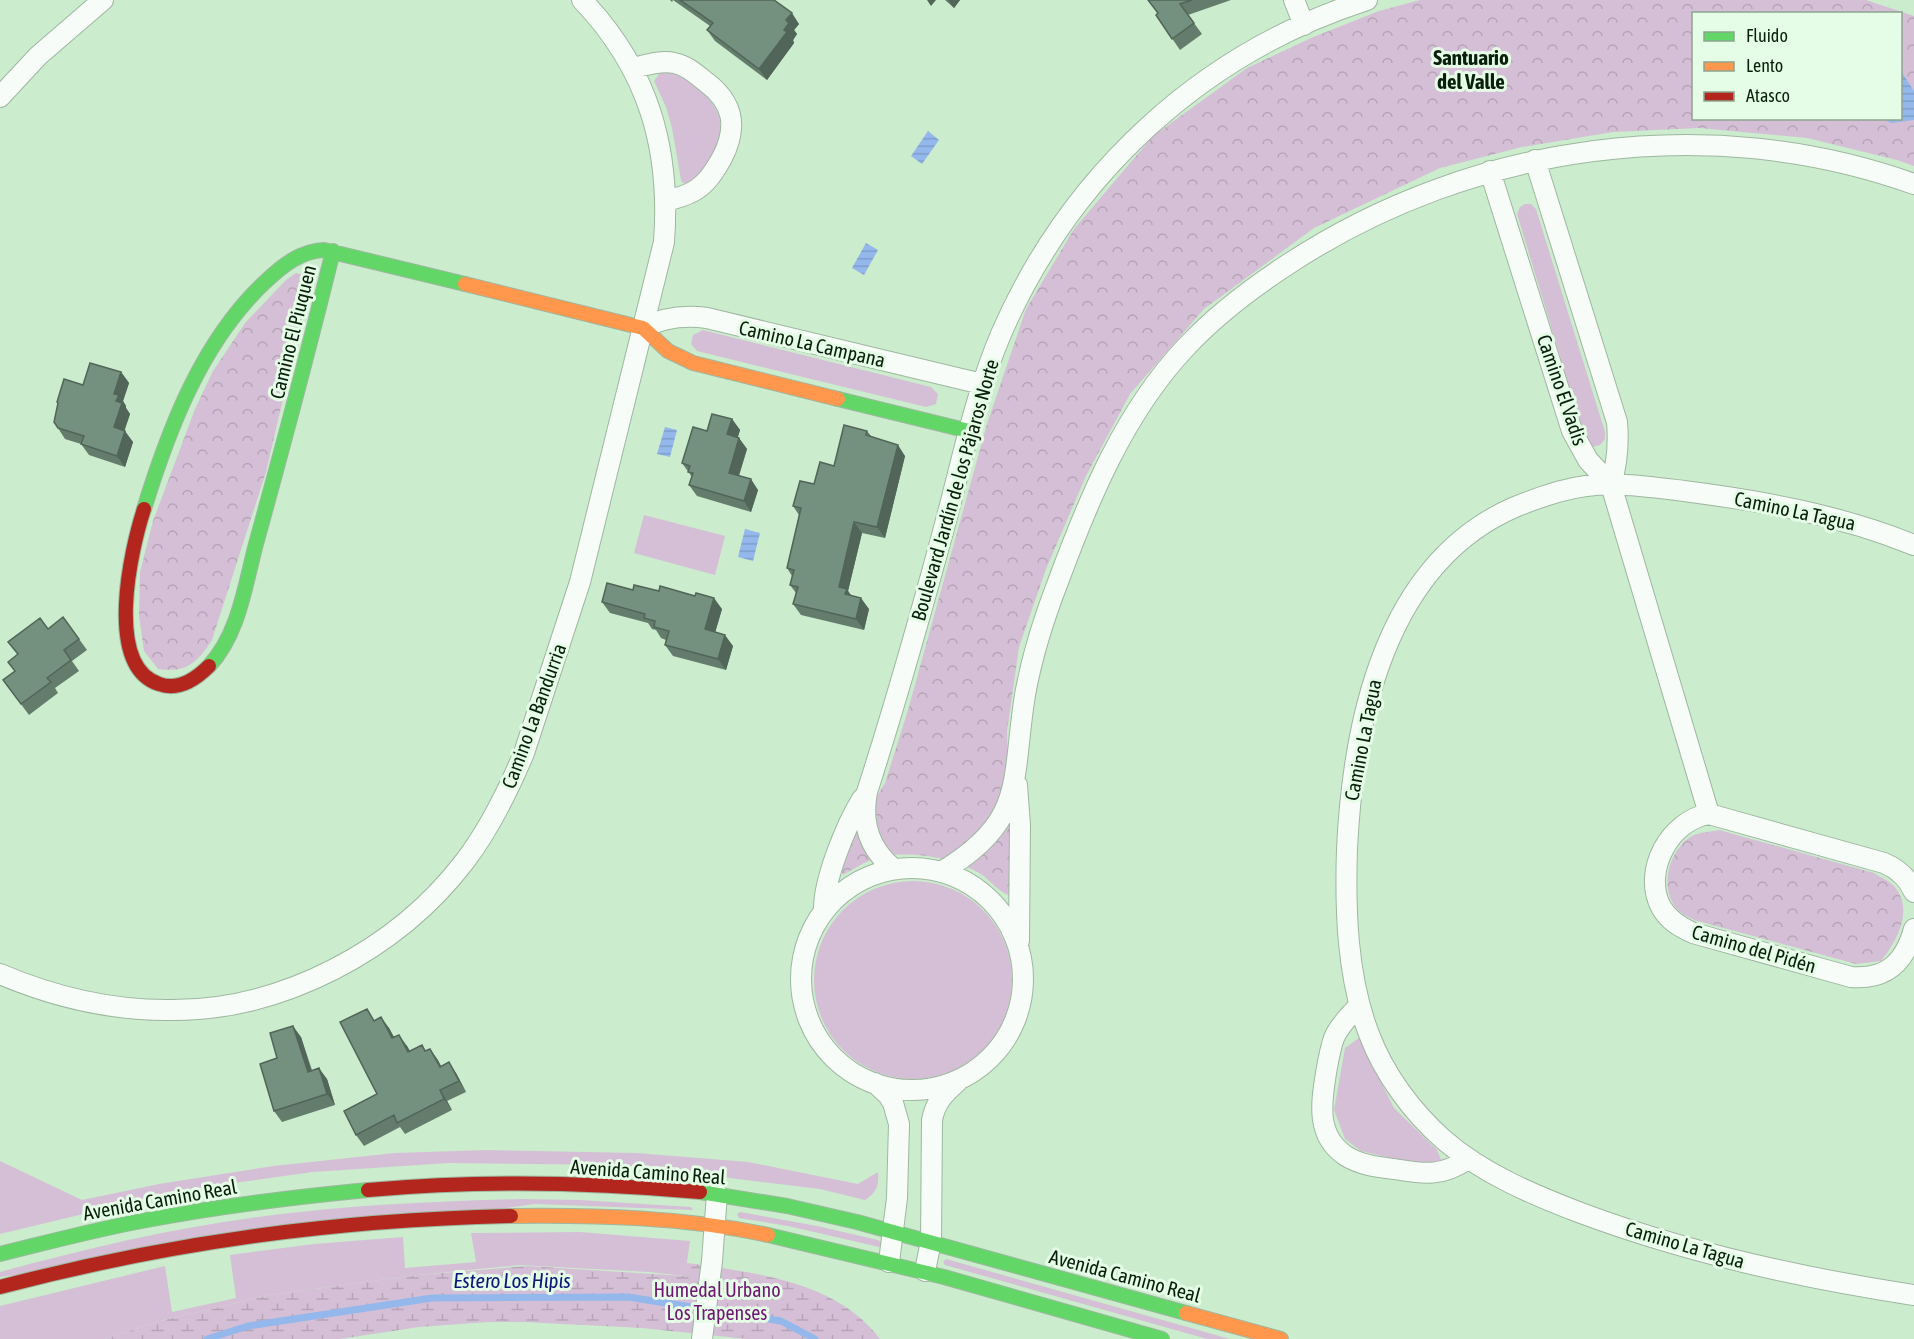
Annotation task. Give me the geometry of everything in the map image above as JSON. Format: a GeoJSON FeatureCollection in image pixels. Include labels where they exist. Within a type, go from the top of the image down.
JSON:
{"type":"FeatureCollection","features":[{"type":"Feature","properties":{"kind":"main road","name":"Camino El Piuquen"},"geometry":{"type":"LineString","coordinates":[[316,249],[333,251],[283,452],[233,623],[219,654],[206,671],[185,684],[160,685],[145,676],[135,662],[129,637],[125,596],[129,560],[136,534],[178,417],[210,352],[242,304],[297,255],[316,249]]}},
{"type":"Feature","properties":{"kind":"main road"},"geometry":{"type":"LineString","coordinates":[[333,251],[643,328],[668,351],[693,363],[969,431]]}},
{"type":"Feature","properties":{"kind":"main road","name":"Avenida Camino Real"},"geometry":{"type":"LineString","coordinates":[[0,1254],[116,1226],[198,1211],[282,1199],[372,1190],[463,1185],[556,1184],[660,1189],[717,1194],[804,1210],[894,1231],[1281,1339]]}},
{"type":"Feature","properties":{"kind":"main road"},"geometry":{"type":"LineString","coordinates":[[0,1287],[160,1248],[268,1232],[357,1223],[474,1216],[554,1216],[670,1221],[716,1226],[889,1262],[1162,1339]]}},
{"type":"Feature","properties":{"kind":"street"},"geometry":{"type":"LineString","coordinates":[[0,97],[38,56],[103,0]]}},
{"type":"Feature","properties":{"kind":"street","name":"Camino La Bandurria"},"geometry":{"type":"LineString","coordinates":[[0,974],[48,993],[107,1006],[170,1010],[231,1004],[291,988],[368,949],[420,910],[450,878],[483,835],[524,753],[580,582],[664,242],[665,201],[662,156],[651,111],[633,68],[609,31],[582,0]]}},
{"type":"Feature","properties":{"kind":"street"},"geometry":{"type":"LineString","coordinates":[[1294,0],[1304,25]]}},
{"type":"Feature","properties":{"kind":"street","name":"Boulevard Jardín de los Pájaros Norte"},"geometry":{"type":"LineString","coordinates":[[894,869],[883,860],[868,836],[864,807],[867,792],[914,640],[982,384],[1001,334],[1032,271],[1064,220],[1102,172],[1145,129],[1210,77],[1248,54],[1342,4],[1367,0]]}},
{"type":"Feature","properties":{"kind":"street"},"geometry":{"type":"LineString","coordinates":[[633,68],[666,62],[684,66],[714,88],[722,97],[731,118],[732,129],[728,147],[710,177],[691,193],[665,201]]}},
{"type":"Feature","properties":{"kind":"street"},"geometry":{"type":"LineString","coordinates":[[925,1271],[931,1241],[932,1119],[934,1111],[942,1096],[961,1078],[989,1058],[1000,1046],[1013,1023],[1021,999],[1023,982],[1019,948],[1020,825],[1016,776],[1019,736],[1031,665],[1043,622],[1102,473],[1163,374],[1186,346],[1228,308],[1267,278],[1352,226],[1397,205],[1490,171],[1535,160],[1587,151],[1651,146],[1724,146],[1764,149],[1833,160],[1914,184]]}},
{"type":"Feature","properties":{"kind":"street","name":"Camino El Vadis"},"geometry":{"type":"LineString","coordinates":[[1535,160],[1617,422],[1617,459],[1611,485]]}},
{"type":"Feature","properties":{"kind":"street","name":"Camino El Vadis"},"geometry":{"type":"LineString","coordinates":[[1490,171],[1572,431],[1588,460],[1611,485]]}},
{"type":"Feature","properties":{"kind":"street","name":"Camino La Campana"},"geometry":{"type":"LineString","coordinates":[[643,328],[658,320],[676,317],[707,318],[982,384]]}},
{"type":"Feature","properties":{"kind":"street"},"geometry":{"type":"LineString","coordinates":[[1611,485],[1709,814],[1884,863],[1899,871],[1914,892]]}},
{"type":"Feature","properties":{"kind":"street","name":"Camino La Tagua"},"geometry":{"type":"LineString","coordinates":[[1914,544],[1837,518],[1765,503],[1678,490],[1611,485],[1586,486],[1536,499],[1513,508],[1471,533],[1433,570],[1416,594],[1387,644],[1377,670],[1366,708],[1356,758],[1349,816],[1347,904],[1353,970],[1359,1005],[1370,1036],[1401,1092],[1443,1140],[1468,1159],[1513,1184],[1558,1204],[1644,1234],[1778,1271],[1914,1295]]}},
{"type":"Feature","properties":{"kind":"street"},"geometry":{"type":"LineString","coordinates":[[941,872],[975,849],[998,824],[1006,809],[1016,776]]}},
{"type":"Feature","properties":{"kind":"street","name":"Boulevard Jardín de los Pájaros Norte"},"geometry":{"type":"LineString","coordinates":[[824,911],[824,892],[830,873],[853,816],[867,792]]}},
{"type":"Feature","properties":{"kind":"street","name":"Camino del Pidén"},"geometry":{"type":"LineString","coordinates":[[1709,814],[1692,818],[1681,826],[1664,849],[1658,864],[1656,889],[1661,906],[1672,921],[1682,928],[1831,971],[1861,977],[1880,974],[1896,964],[1906,950],[1914,929]]}},
{"type":"Feature","properties":{"kind":"street"},"geometry":{"type":"LineString","coordinates":[[961,1078],[927,1088],[909,1090],[875,1083],[857,1076],[828,1052],[808,1019],[803,1001],[802,963],[806,945],[814,927],[824,911],[848,888],[878,873],[894,869],[917,868],[941,872],[971,884],[990,900],[1005,919],[1019,948]]}},
{"type":"Feature","properties":{"kind":"street"},"geometry":{"type":"LineString","coordinates":[[1359,1005],[1335,1036],[1328,1064],[1321,1113],[1332,1144],[1348,1158],[1358,1162],[1418,1173],[1443,1172],[1468,1159]]}},
{"type":"Feature","properties":{"kind":"street"},"geometry":{"type":"LineString","coordinates":[[875,1083],[894,1103],[899,1124],[897,1198],[889,1262]]}},
{"type":"Feature","properties":{"kind":"street"},"geometry":{"type":"LineString","coordinates":[[702,1339],[716,1226],[717,1194]]}},
{"type":"Feature","properties":{"kind":"green space"},"geometry":{"type":"Polygon","coordinates":[[[1420,0],[1866,0],[1902,12],[1914,16],[1914,166],[1807,138],[1699,128],[1613,132],[1522,147],[1440,168],[1314,228],[1204,309],[1130,394],[1086,476],[1046,569],[1019,647],[1007,732],[1013,896],[1003,893],[968,867],[926,856],[883,856],[843,875],[840,868],[858,827],[885,783],[908,710],[987,424],[1026,309],[1074,229],[1153,136],[1247,68],[1311,38],[1379,11],[1420,0]]]}},
{"type":"Feature","properties":{"kind":"green space"},"geometry":{"type":"Polygon","coordinates":[[[668,71],[686,79],[706,96],[718,113],[720,122],[714,152],[699,175],[689,184],[681,180],[672,128],[666,107],[654,81],[660,73],[668,71]]]}},
{"type":"Feature","properties":{"kind":"green space"},"geometry":{"type":"Polygon","coordinates":[[[1531,204],[1536,209],[1605,432],[1605,439],[1600,445],[1592,447],[1586,442],[1517,214],[1520,207],[1531,204]]]}},
{"type":"Feature","properties":{"kind":"green space"},"geometry":{"type":"Polygon","coordinates":[[[296,273],[307,276],[309,287],[266,472],[212,640],[190,665],[177,669],[158,669],[144,651],[139,616],[140,572],[153,521],[195,409],[213,371],[245,323],[286,280],[296,273]]]}},
{"type":"Feature","properties":{"kind":"green space"},"geometry":{"type":"Polygon","coordinates":[[[703,330],[931,387],[938,394],[936,404],[926,407],[697,351],[691,344],[693,335],[703,330]]]}},
{"type":"Feature","properties":{"kind":"green space"},"geometry":{"type":"Polygon","coordinates":[[[644,515],[725,536],[715,575],[634,553],[644,515]]]}},
{"type":"Feature","properties":{"kind":"green space"},"geometry":{"type":"Polygon","coordinates":[[[1719,830],[1874,873],[1892,884],[1900,895],[1903,914],[1898,934],[1881,961],[1856,964],[1694,920],[1680,911],[1672,902],[1669,892],[1669,870],[1672,860],[1677,850],[1692,836],[1719,830]]]}},
{"type":"Feature","properties":{"kind":"green space"},"geometry":{"type":"Polygon","coordinates":[[[913,881],[942,885],[960,893],[983,910],[1000,933],[1008,951],[1012,980],[1008,1009],[1000,1027],[983,1050],[960,1067],[942,1075],[913,1079],[884,1075],[866,1067],[843,1050],[826,1027],[818,1009],[814,980],[818,951],[826,933],[843,910],[866,893],[884,885],[913,881]]]}},
{"type":"Feature","properties":{"kind":"green space"},"geometry":{"type":"Polygon","coordinates":[[[1359,1038],[1394,1108],[1437,1150],[1442,1162],[1429,1167],[1361,1151],[1345,1139],[1334,1110],[1345,1048],[1359,1038]]]}},
{"type":"Feature","properties":{"kind":"green space"},"geometry":{"type":"Polygon","coordinates":[[[487,1150],[637,1153],[748,1162],[858,1184],[878,1172],[878,1181],[875,1191],[865,1200],[820,1189],[624,1165],[449,1163],[313,1172],[183,1190],[0,1234],[0,1161],[82,1200],[159,1184],[273,1166],[395,1153],[487,1150]]]}},
{"type":"Feature","properties":{"kind":"green space"},"geometry":{"type":"Polygon","coordinates":[[[520,1199],[580,1200],[691,1207],[693,1210],[535,1204],[0,1277],[0,1272],[74,1253],[187,1228],[262,1216],[355,1207],[520,1199]]]}},
{"type":"Feature","properties":{"kind":"green space"},"geometry":{"type":"Polygon","coordinates":[[[740,1212],[817,1226],[878,1240],[882,1243],[879,1247],[788,1226],[739,1218],[737,1214],[740,1212]]]}},
{"type":"Feature","properties":{"kind":"green space"},"geometry":{"type":"Polygon","coordinates":[[[580,1232],[690,1241],[685,1276],[520,1265],[417,1275],[270,1295],[160,1321],[105,1339],[0,1339],[0,1306],[165,1266],[172,1312],[236,1298],[230,1255],[314,1244],[403,1237],[405,1268],[476,1262],[471,1233],[580,1232]]]}},
{"type":"Feature","properties":{"kind":"green space"},"geometry":{"type":"Polygon","coordinates":[[[946,1259],[1230,1339],[1207,1339],[945,1265],[943,1262],[946,1259]]]}},
{"type":"Feature","properties":{"kind":"green space","name":"Humedal Urbano Los Trapenses"},"geometry":{"type":"Polygon","coordinates":[[[687,1263],[766,1276],[817,1292],[862,1319],[880,1339],[747,1339],[642,1328],[488,1322],[419,1327],[340,1339],[105,1339],[160,1321],[270,1295],[417,1275],[528,1266],[684,1276],[687,1263]]]}},
{"type":"Feature","properties":{"kind":"water"},"geometry":{"type":"Polygon","coordinates":[[[1902,73],[1914,91],[1914,120],[1891,123],[1885,120],[1902,120],[1902,73]]]}},
{"type":"Feature","properties":{"kind":"water"},"geometry":{"type":"Polygon","coordinates":[[[928,131],[939,140],[922,164],[911,156],[928,131]]]}},
{"type":"Feature","properties":{"kind":"water"},"geometry":{"type":"Polygon","coordinates":[[[866,243],[878,250],[864,275],[852,268],[866,243]]]}},
{"type":"Feature","properties":{"kind":"water"},"geometry":{"type":"Polygon","coordinates":[[[665,427],[677,430],[670,457],[657,454],[665,427]]]}},
{"type":"Feature","properties":{"kind":"water"},"geometry":{"type":"Polygon","coordinates":[[[745,529],[760,533],[753,561],[738,557],[745,529]]]}},
{"type":"Feature","properties":{"kind":"building"},"geometry":{"type":"Polygon","coordinates":[[[680,0],[774,0],[792,13],[786,20],[789,23],[784,30],[787,32],[759,69],[707,30],[713,23],[680,0]]]}},
{"type":"Feature","properties":{"kind":"building"},"geometry":{"type":"Polygon","coordinates":[[[1148,0],[1192,0],[1180,4],[1194,23],[1172,39],[1148,0]]]}},
{"type":"Feature","properties":{"kind":"building"},"geometry":{"type":"Polygon","coordinates":[[[90,363],[121,372],[114,394],[119,395],[116,401],[122,403],[114,427],[125,431],[117,456],[81,444],[84,436],[58,428],[54,422],[64,379],[83,385],[90,363]]]}},
{"type":"Feature","properties":{"kind":"building"},"geometry":{"type":"Polygon","coordinates":[[[712,414],[732,419],[727,434],[739,438],[729,473],[751,479],[744,501],[689,485],[693,473],[688,472],[690,466],[682,463],[693,427],[707,431],[712,414]]]}},
{"type":"Feature","properties":{"kind":"building"},"geometry":{"type":"Polygon","coordinates":[[[844,425],[867,431],[866,435],[898,445],[877,527],[854,522],[839,587],[847,589],[845,594],[861,598],[856,619],[793,604],[798,587],[790,585],[794,570],[787,568],[801,508],[793,506],[800,481],[814,484],[820,462],[834,466],[844,425]]]}},
{"type":"Feature","properties":{"kind":"building"},"geometry":{"type":"Polygon","coordinates":[[[607,583],[633,590],[634,585],[659,591],[660,586],[695,596],[696,593],[714,598],[705,629],[725,635],[718,659],[665,645],[669,631],[654,627],[655,621],[644,618],[645,614],[602,602],[607,583]]]}},
{"type":"Feature","properties":{"kind":"building"},"geometry":{"type":"Polygon","coordinates":[[[63,617],[79,639],[64,650],[71,660],[47,678],[51,682],[21,704],[3,680],[15,671],[8,662],[18,654],[8,642],[40,618],[48,629],[63,617]]]}},
{"type":"Feature","properties":{"kind":"building"},"geometry":{"type":"Polygon","coordinates":[[[367,1009],[374,1021],[381,1017],[392,1038],[399,1035],[408,1052],[422,1045],[425,1051],[430,1049],[440,1067],[449,1062],[459,1081],[440,1090],[444,1099],[397,1123],[394,1115],[356,1135],[344,1111],[377,1094],[340,1022],[367,1009]]]}},
{"type":"Feature","properties":{"kind":"building"},"geometry":{"type":"Polygon","coordinates":[[[293,1026],[308,1072],[319,1068],[327,1094],[274,1111],[260,1064],[277,1058],[270,1033],[293,1026]]]}},
{"type":"Feature","properties":{"kind":"waterway","name":"Estero Los Hipis"},"geometry":{"type":"LineString","coordinates":[[207,1339],[248,1326],[432,1298],[628,1297],[781,1321],[815,1339]]}},
{"type":"Feature","properties":{"kind":"traffic: fast"},"geometry":{"type":"LineString","coordinates":[[144,509],[177,417],[206,358],[243,305],[285,265],[299,256],[324,250],[465,284]]}},
{"type":"Feature","properties":{"kind":"traffic: fast"},"geometry":{"type":"LineString","coordinates":[[209,666],[227,639],[240,608],[333,251]]}},
{"type":"Feature","properties":{"kind":"traffic: fast"},"geometry":{"type":"LineString","coordinates":[[838,399],[969,431]]}},
{"type":"Feature","properties":{"kind":"traffic: fast"},"geometry":{"type":"LineString","coordinates":[[0,1254],[110,1227],[174,1215],[257,1202],[368,1190]]}},
{"type":"Feature","properties":{"kind":"traffic: fast"},"geometry":{"type":"LineString","coordinates":[[700,1192],[787,1206],[857,1222],[1186,1313]]}},
{"type":"Feature","properties":{"kind":"traffic: fast"},"geometry":{"type":"LineString","coordinates":[[768,1235],[944,1277],[1162,1339]]}},
{"type":"Feature","properties":{"kind":"traffic: slow"},"geometry":{"type":"LineString","coordinates":[[465,284],[643,328],[668,351],[693,363],[838,399]]}},
{"type":"Feature","properties":{"kind":"traffic: slow"},"geometry":{"type":"LineString","coordinates":[[511,1216],[640,1218],[704,1224],[768,1235]]}},
{"type":"Feature","properties":{"kind":"traffic: slow"},"geometry":{"type":"LineString","coordinates":[[1186,1313],[1281,1339]]}},
{"type":"Feature","properties":{"kind":"traffic: jam"},"geometry":{"type":"LineString","coordinates":[[144,509],[133,551],[126,605],[127,631],[132,655],[142,673],[166,686],[180,685],[209,666]]}},
{"type":"Feature","properties":{"kind":"traffic: jam"},"geometry":{"type":"LineString","coordinates":[[368,1190],[451,1185],[534,1184],[617,1186],[700,1192]]}},
{"type":"Feature","properties":{"kind":"traffic: jam"},"geometry":{"type":"LineString","coordinates":[[0,1287],[128,1257],[254,1236],[381,1222],[511,1216]]}},
{"type":"Feature","properties":{"kind":"district","name":"Santuario del Valle"},"geometry":{"type":"Point","coordinates":[1471,70]}}]}
